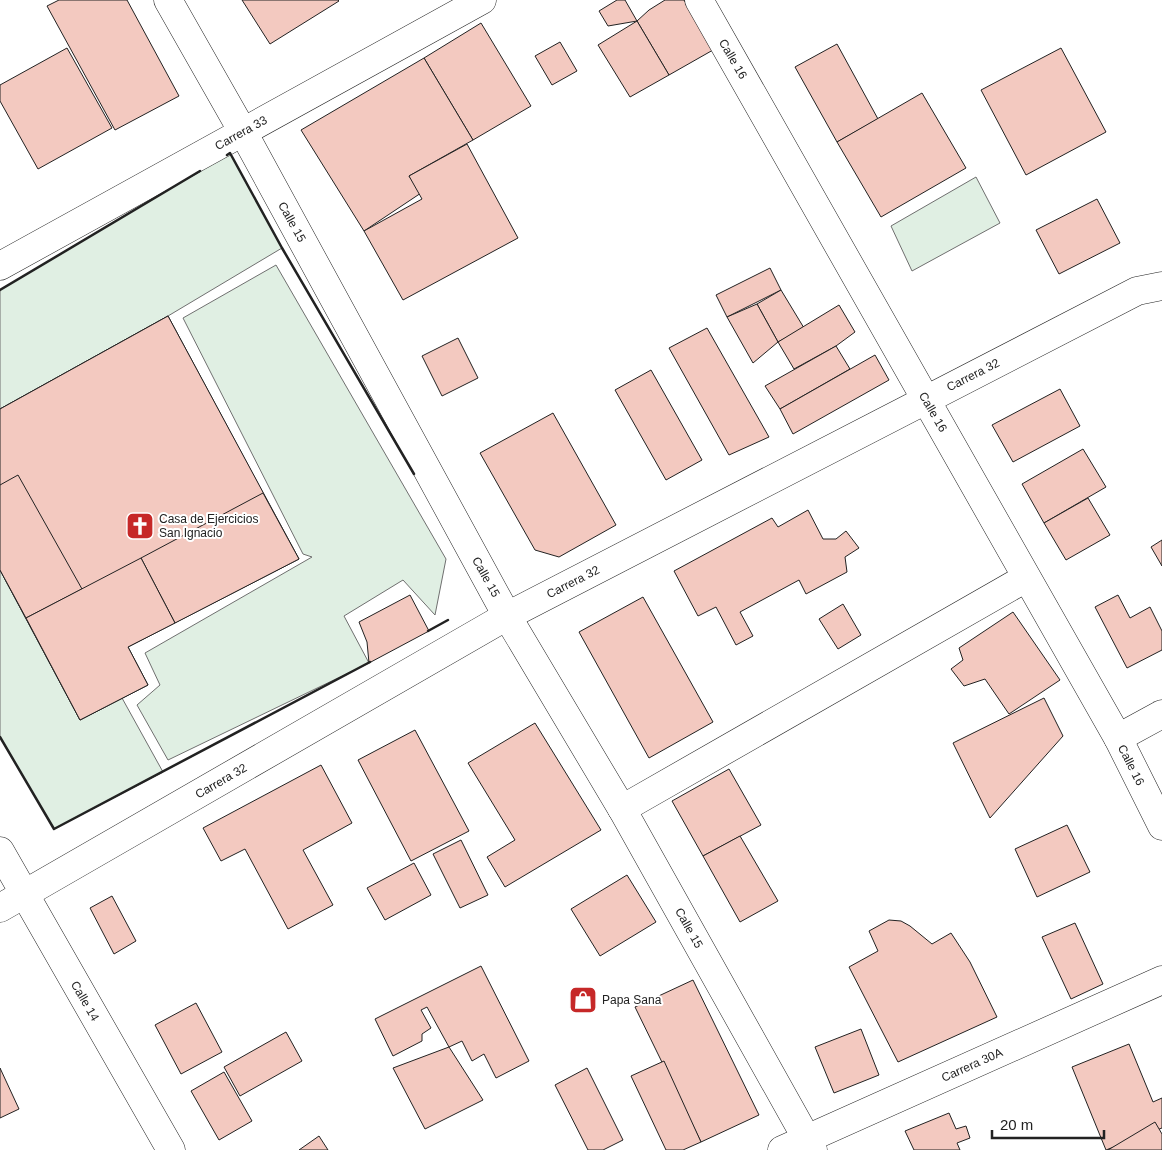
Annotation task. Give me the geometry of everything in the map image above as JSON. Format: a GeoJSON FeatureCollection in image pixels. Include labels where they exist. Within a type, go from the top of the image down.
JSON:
{"type":"FeatureCollection","features":[{"type":"Feature","properties":{"kind":"street","name":"Calle 15"},"geometry":{"type":"LineString","coordinates":[[168,0],[243,132],[507,616],[622,809],[811,1145]]}},
{"type":"Feature","properties":{"kind":"street","name":"Carrera 33"},"geometry":{"type":"LineString","coordinates":[[0,266],[482,0]]}},
{"type":"Feature","properties":{"kind":"street","name":"Calle 16"},"geometry":{"type":"LineString","coordinates":[[699,0],[1118,738],[1162,826]]}},
{"type":"Feature","properties":{"kind":"street","name":"Carrera 32"},"geometry":{"type":"LineString","coordinates":[[0,908],[507,616],[1137,291],[1162,286]]}},
{"type":"Feature","properties":{"kind":"street"},"geometry":{"type":"LineString","coordinates":[[622,809],[1026,578]]}},
{"type":"Feature","properties":{"kind":"street"},"geometry":{"type":"LineString","coordinates":[[1118,738],[1162,714]]}},
{"type":"Feature","properties":{"kind":"street","name":"Calle 14"},"geometry":{"type":"LineString","coordinates":[[0,851],[171,1150]]}},
{"type":"Feature","properties":{"kind":"street","name":"Carrera 30A"},"geometry":{"type":"LineString","coordinates":[[782,1150],[811,1145],[1162,980]]}},
{"type":"Feature","properties":{"kind":"green space"},"geometry":{"type":"Polygon","coordinates":[[[230,153],[282,248],[168,316],[0,409],[0,290],[230,153]]]}},
{"type":"Feature","properties":{"kind":"green space"},"geometry":{"type":"Polygon","coordinates":[[[976,177],[1000,223],[912,271],[891,226],[976,177]]]}},
{"type":"Feature","properties":{"kind":"green space"},"geometry":{"type":"Polygon","coordinates":[[[276,265],[446,559],[435,615],[403,580],[344,616],[369,663],[168,760],[137,705],[160,685],[145,653],[312,557],[303,554],[183,318],[276,265]]]}},
{"type":"Feature","properties":{"kind":"green space"},"geometry":{"type":"Polygon","coordinates":[[[0,570],[80,720],[122,698],[163,772],[54,829],[0,737],[0,570]]]}},
{"type":"Feature","properties":{"kind":"building"},"geometry":{"type":"Polygon","coordinates":[[[59,0],[127,0],[179,96],[115,130],[47,6],[59,0]]]}},
{"type":"Feature","properties":{"kind":"building"},"geometry":{"type":"Polygon","coordinates":[[[242,0],[338,0],[339,1],[270,44],[242,0]]]}},
{"type":"Feature","properties":{"kind":"building"},"geometry":{"type":"Polygon","coordinates":[[[617,0],[625,0],[637,21],[608,26],[599,11],[617,0]]]}},
{"type":"Feature","properties":{"kind":"building"},"geometry":{"type":"Polygon","coordinates":[[[665,0],[684,0],[713,50],[669,75],[637,21],[649,10],[665,0]]]}},
{"type":"Feature","properties":{"kind":"building"},"geometry":{"type":"Polygon","coordinates":[[[637,21],[669,75],[630,97],[598,45],[637,21]]]}},
{"type":"Feature","properties":{"kind":"building"},"geometry":{"type":"Polygon","coordinates":[[[481,23],[531,106],[473,140],[424,58],[481,23]]]}},
{"type":"Feature","properties":{"kind":"building"},"geometry":{"type":"Polygon","coordinates":[[[560,42],[577,71],[552,85],[535,56],[560,42]]]}},
{"type":"Feature","properties":{"kind":"building"},"geometry":{"type":"Polygon","coordinates":[[[837,44],[878,119],[837,142],[795,67],[837,44]]]}},
{"type":"Feature","properties":{"kind":"building"},"geometry":{"type":"Polygon","coordinates":[[[67,48],[112,128],[38,169],[0,101],[0,85],[67,48]]]}},
{"type":"Feature","properties":{"kind":"building"},"geometry":{"type":"Polygon","coordinates":[[[1061,48],[1106,132],[1026,175],[981,90],[1061,48]]]}},
{"type":"Feature","properties":{"kind":"building"},"geometry":{"type":"Polygon","coordinates":[[[424,58],[473,140],[409,176],[421,193],[364,231],[301,130],[424,58]]]}},
{"type":"Feature","properties":{"kind":"building"},"geometry":{"type":"Polygon","coordinates":[[[922,93],[966,168],[881,217],[837,142],[922,93]]]}},
{"type":"Feature","properties":{"kind":"building"},"geometry":{"type":"Polygon","coordinates":[[[467,144],[518,238],[403,300],[364,231],[422,199],[409,176],[467,144]]]}},
{"type":"Feature","properties":{"kind":"building"},"geometry":{"type":"Polygon","coordinates":[[[1097,199],[1120,243],[1059,274],[1036,230],[1097,199]]]}},
{"type":"Feature","properties":{"kind":"building"},"geometry":{"type":"Polygon","coordinates":[[[770,268],[781,290],[727,317],[716,295],[770,268]]]}},
{"type":"Feature","properties":{"kind":"building"},"geometry":{"type":"Polygon","coordinates":[[[781,290],[804,328],[778,342],[757,304],[781,290]]]}},
{"type":"Feature","properties":{"kind":"building"},"geometry":{"type":"Polygon","coordinates":[[[757,304],[778,342],[753,363],[727,317],[757,304]]]}},
{"type":"Feature","properties":{"kind":"building"},"geometry":{"type":"Polygon","coordinates":[[[839,305],[855,332],[836,346],[794,369],[778,342],[839,305]]]}},
{"type":"Feature","properties":{"kind":"building"},"geometry":{"type":"Polygon","coordinates":[[[168,316],[263,493],[201,525],[138,408],[0,485],[0,409],[168,316]]]}},
{"type":"Feature","properties":{"kind":"building","name":"Casa de Ejercicios San Ignacio"},"geometry":{"type":"Polygon","coordinates":[[[168,316],[299,559],[128,647],[148,685],[80,720],[0,570],[0,409],[168,316]]]}},
{"type":"Feature","properties":{"kind":"building"},"geometry":{"type":"Polygon","coordinates":[[[707,328],[769,437],[729,455],[669,348],[707,328]]]}},
{"type":"Feature","properties":{"kind":"building"},"geometry":{"type":"Polygon","coordinates":[[[458,338],[478,378],[442,396],[422,356],[458,338]]]}},
{"type":"Feature","properties":{"kind":"building"},"geometry":{"type":"Polygon","coordinates":[[[836,346],[850,369],[780,409],[765,386],[836,346]]]}},
{"type":"Feature","properties":{"kind":"building"},"geometry":{"type":"Polygon","coordinates":[[[875,355],[889,380],[793,434],[780,409],[875,355]]]}},
{"type":"Feature","properties":{"kind":"building"},"geometry":{"type":"Polygon","coordinates":[[[651,370],[702,460],[666,480],[615,390],[651,370]]]}},
{"type":"Feature","properties":{"kind":"building"},"geometry":{"type":"Polygon","coordinates":[[[1060,389],[1080,426],[1013,462],[992,425],[1060,389]]]}},
{"type":"Feature","properties":{"kind":"building"},"geometry":{"type":"Polygon","coordinates":[[[553,413],[616,525],[559,557],[535,550],[480,453],[553,413]]]}},
{"type":"Feature","properties":{"kind":"building"},"geometry":{"type":"Polygon","coordinates":[[[1083,449],[1106,487],[1044,523],[1022,484],[1083,449]]]}},
{"type":"Feature","properties":{"kind":"building"},"geometry":{"type":"Polygon","coordinates":[[[18,475],[82,589],[26,618],[0,570],[0,485],[18,475]]]}},
{"type":"Feature","properties":{"kind":"building","name":"Casa de Ejercicios San Ignacio"},"geometry":{"type":"Polygon","coordinates":[[[263,493],[299,559],[175,623],[141,558],[263,493]]]}},
{"type":"Feature","properties":{"kind":"building"},"geometry":{"type":"Polygon","coordinates":[[[1088,498],[1110,535],[1066,560],[1044,523],[1088,498]]]}},
{"type":"Feature","properties":{"kind":"building"},"geometry":{"type":"Polygon","coordinates":[[[808,510],[823,539],[836,539],[846,531],[859,548],[845,557],[847,572],[806,594],[799,580],[740,612],[753,636],[736,645],[716,607],[698,616],[674,571],[772,518],[778,527],[808,510]]]}},
{"type":"Feature","properties":{"kind":"building"},"geometry":{"type":"Polygon","coordinates":[[[1162,540],[1162,566],[1151,547],[1162,540]]]}},
{"type":"Feature","properties":{"kind":"building"},"geometry":{"type":"Polygon","coordinates":[[[141,558],[175,623],[128,647],[148,685],[80,720],[26,618],[141,558]]]}},
{"type":"Feature","properties":{"kind":"building"},"geometry":{"type":"Polygon","coordinates":[[[410,595],[429,631],[369,663],[367,642],[359,622],[410,595]]]}},
{"type":"Feature","properties":{"kind":"building"},"geometry":{"type":"Polygon","coordinates":[[[1118,595],[1130,618],[1150,607],[1162,631],[1162,650],[1127,668],[1095,607],[1118,595]]]}},
{"type":"Feature","properties":{"kind":"building"},"geometry":{"type":"Polygon","coordinates":[[[643,597],[713,722],[649,758],[579,632],[643,597]]]}},
{"type":"Feature","properties":{"kind":"building"},"geometry":{"type":"Polygon","coordinates":[[[843,604],[861,635],[838,649],[819,619],[843,604]]]}},
{"type":"Feature","properties":{"kind":"building"},"geometry":{"type":"Polygon","coordinates":[[[1013,612],[1060,680],[1009,714],[985,679],[964,686],[951,669],[963,660],[959,648],[1013,612]]]}},
{"type":"Feature","properties":{"kind":"building"},"geometry":{"type":"Polygon","coordinates":[[[1044,698],[1063,736],[990,818],[953,743],[1044,698]]]}},
{"type":"Feature","properties":{"kind":"building"},"geometry":{"type":"Polygon","coordinates":[[[535,723],[601,830],[505,887],[487,857],[515,840],[468,763],[535,723]]]}},
{"type":"Feature","properties":{"kind":"building"},"geometry":{"type":"Polygon","coordinates":[[[415,730],[469,831],[411,861],[358,760],[415,730]]]}},
{"type":"Feature","properties":{"kind":"building"},"geometry":{"type":"Polygon","coordinates":[[[321,765],[352,823],[303,850],[333,905],[288,929],[245,849],[221,861],[203,828],[321,765]]]}},
{"type":"Feature","properties":{"kind":"building"},"geometry":{"type":"Polygon","coordinates":[[[729,769],[761,825],[703,856],[672,801],[729,769]]]}},
{"type":"Feature","properties":{"kind":"building"},"geometry":{"type":"Polygon","coordinates":[[[1067,825],[1090,872],[1037,897],[1015,849],[1067,825]]]}},
{"type":"Feature","properties":{"kind":"building"},"geometry":{"type":"Polygon","coordinates":[[[740,836],[778,901],[740,922],[703,856],[740,836]]]}},
{"type":"Feature","properties":{"kind":"building"},"geometry":{"type":"Polygon","coordinates":[[[461,840],[488,895],[460,908],[433,854],[461,840]]]}},
{"type":"Feature","properties":{"kind":"building"},"geometry":{"type":"Polygon","coordinates":[[[414,863],[431,895],[385,920],[367,888],[414,863]]]}},
{"type":"Feature","properties":{"kind":"building"},"geometry":{"type":"Polygon","coordinates":[[[627,875],[656,922],[600,956],[571,909],[627,875]]]}},
{"type":"Feature","properties":{"kind":"building"},"geometry":{"type":"Polygon","coordinates":[[[112,896],[136,941],[114,954],[90,908],[112,896]]]}},
{"type":"Feature","properties":{"kind":"building"},"geometry":{"type":"Polygon","coordinates":[[[889,920],[901,921],[910,926],[932,944],[951,933],[970,962],[997,1017],[898,1062],[849,967],[878,951],[869,931],[889,920]]]}},
{"type":"Feature","properties":{"kind":"building"},"geometry":{"type":"Polygon","coordinates":[[[1075,923],[1103,984],[1071,999],[1042,937],[1075,923]]]}},
{"type":"Feature","properties":{"kind":"building"},"geometry":{"type":"Polygon","coordinates":[[[481,966],[529,1061],[496,1078],[484,1054],[472,1061],[462,1041],[449,1047],[427,1007],[421,1010],[431,1028],[422,1034],[422,1041],[393,1056],[375,1019],[481,966]]]}},
{"type":"Feature","properties":{"kind":"building"},"geometry":{"type":"Polygon","coordinates":[[[693,980],[759,1115],[701,1142],[635,1007],[693,980]]]}},
{"type":"Feature","properties":{"kind":"building"},"geometry":{"type":"Polygon","coordinates":[[[196,1003],[222,1052],[181,1074],[155,1025],[196,1003]]]}},
{"type":"Feature","properties":{"kind":"building"},"geometry":{"type":"Polygon","coordinates":[[[861,1029],[879,1075],[834,1093],[815,1047],[861,1029]]]}},
{"type":"Feature","properties":{"kind":"building"},"geometry":{"type":"Polygon","coordinates":[[[286,1032],[302,1061],[240,1096],[224,1067],[286,1032]]]}},
{"type":"Feature","properties":{"kind":"building"},"geometry":{"type":"Polygon","coordinates":[[[1129,1044],[1153,1102],[1162,1098],[1162,1128],[1106,1150],[1072,1067],[1129,1044]]]}},
{"type":"Feature","properties":{"kind":"building"},"geometry":{"type":"Polygon","coordinates":[[[449,1047],[483,1100],[425,1129],[393,1068],[449,1047]]]}},
{"type":"Feature","properties":{"kind":"building"},"geometry":{"type":"Polygon","coordinates":[[[664,1061],[701,1142],[683,1150],[666,1150],[631,1076],[664,1061]]]}},
{"type":"Feature","properties":{"kind":"building"},"geometry":{"type":"Polygon","coordinates":[[[0,1068],[19,1109],[0,1118],[0,1068]]]}},
{"type":"Feature","properties":{"kind":"building"},"geometry":{"type":"Polygon","coordinates":[[[587,1068],[623,1140],[603,1150],[588,1150],[555,1085],[587,1068]]]}},
{"type":"Feature","properties":{"kind":"building"},"geometry":{"type":"Polygon","coordinates":[[[224,1072],[252,1121],[219,1140],[191,1091],[224,1072]]]}},
{"type":"Feature","properties":{"kind":"building"},"geometry":{"type":"Polygon","coordinates":[[[949,1113],[956,1129],[966,1126],[970,1138],[957,1143],[960,1150],[914,1150],[905,1131],[949,1113]]]}},
{"type":"Feature","properties":{"kind":"building"},"geometry":{"type":"Polygon","coordinates":[[[1155,1122],[1162,1134],[1162,1150],[1108,1150],[1155,1122]]]}},
{"type":"Feature","properties":{"kind":"building"},"geometry":{"type":"Polygon","coordinates":[[[319,1136],[328,1150],[299,1150],[319,1136]]]}},
{"type":"Feature","properties":{"kind":"wall"},"geometry":{"type":"LineString","coordinates":[[227,155],[230,153],[282,248],[414,474]]}},
{"type":"Feature","properties":{"kind":"wall"},"geometry":{"type":"LineString","coordinates":[[0,290],[200,171]]}},
{"type":"Feature","properties":{"kind":"wall"},"geometry":{"type":"LineString","coordinates":[[428,631],[448,620]]}},
{"type":"Feature","properties":{"kind":"wall"},"geometry":{"type":"LineString","coordinates":[[0,737],[54,829],[370,662]]}},
{"type":"Feature","properties":{"kind":"place","name":"Casa de Ejercicios San Ignacio"},"geometry":{"type":"Point","coordinates":[140,526]}},
{"type":"Feature","properties":{"kind":"place","name":"Papa Sana"},"geometry":{"type":"Point","coordinates":[583,1000]}}]}
